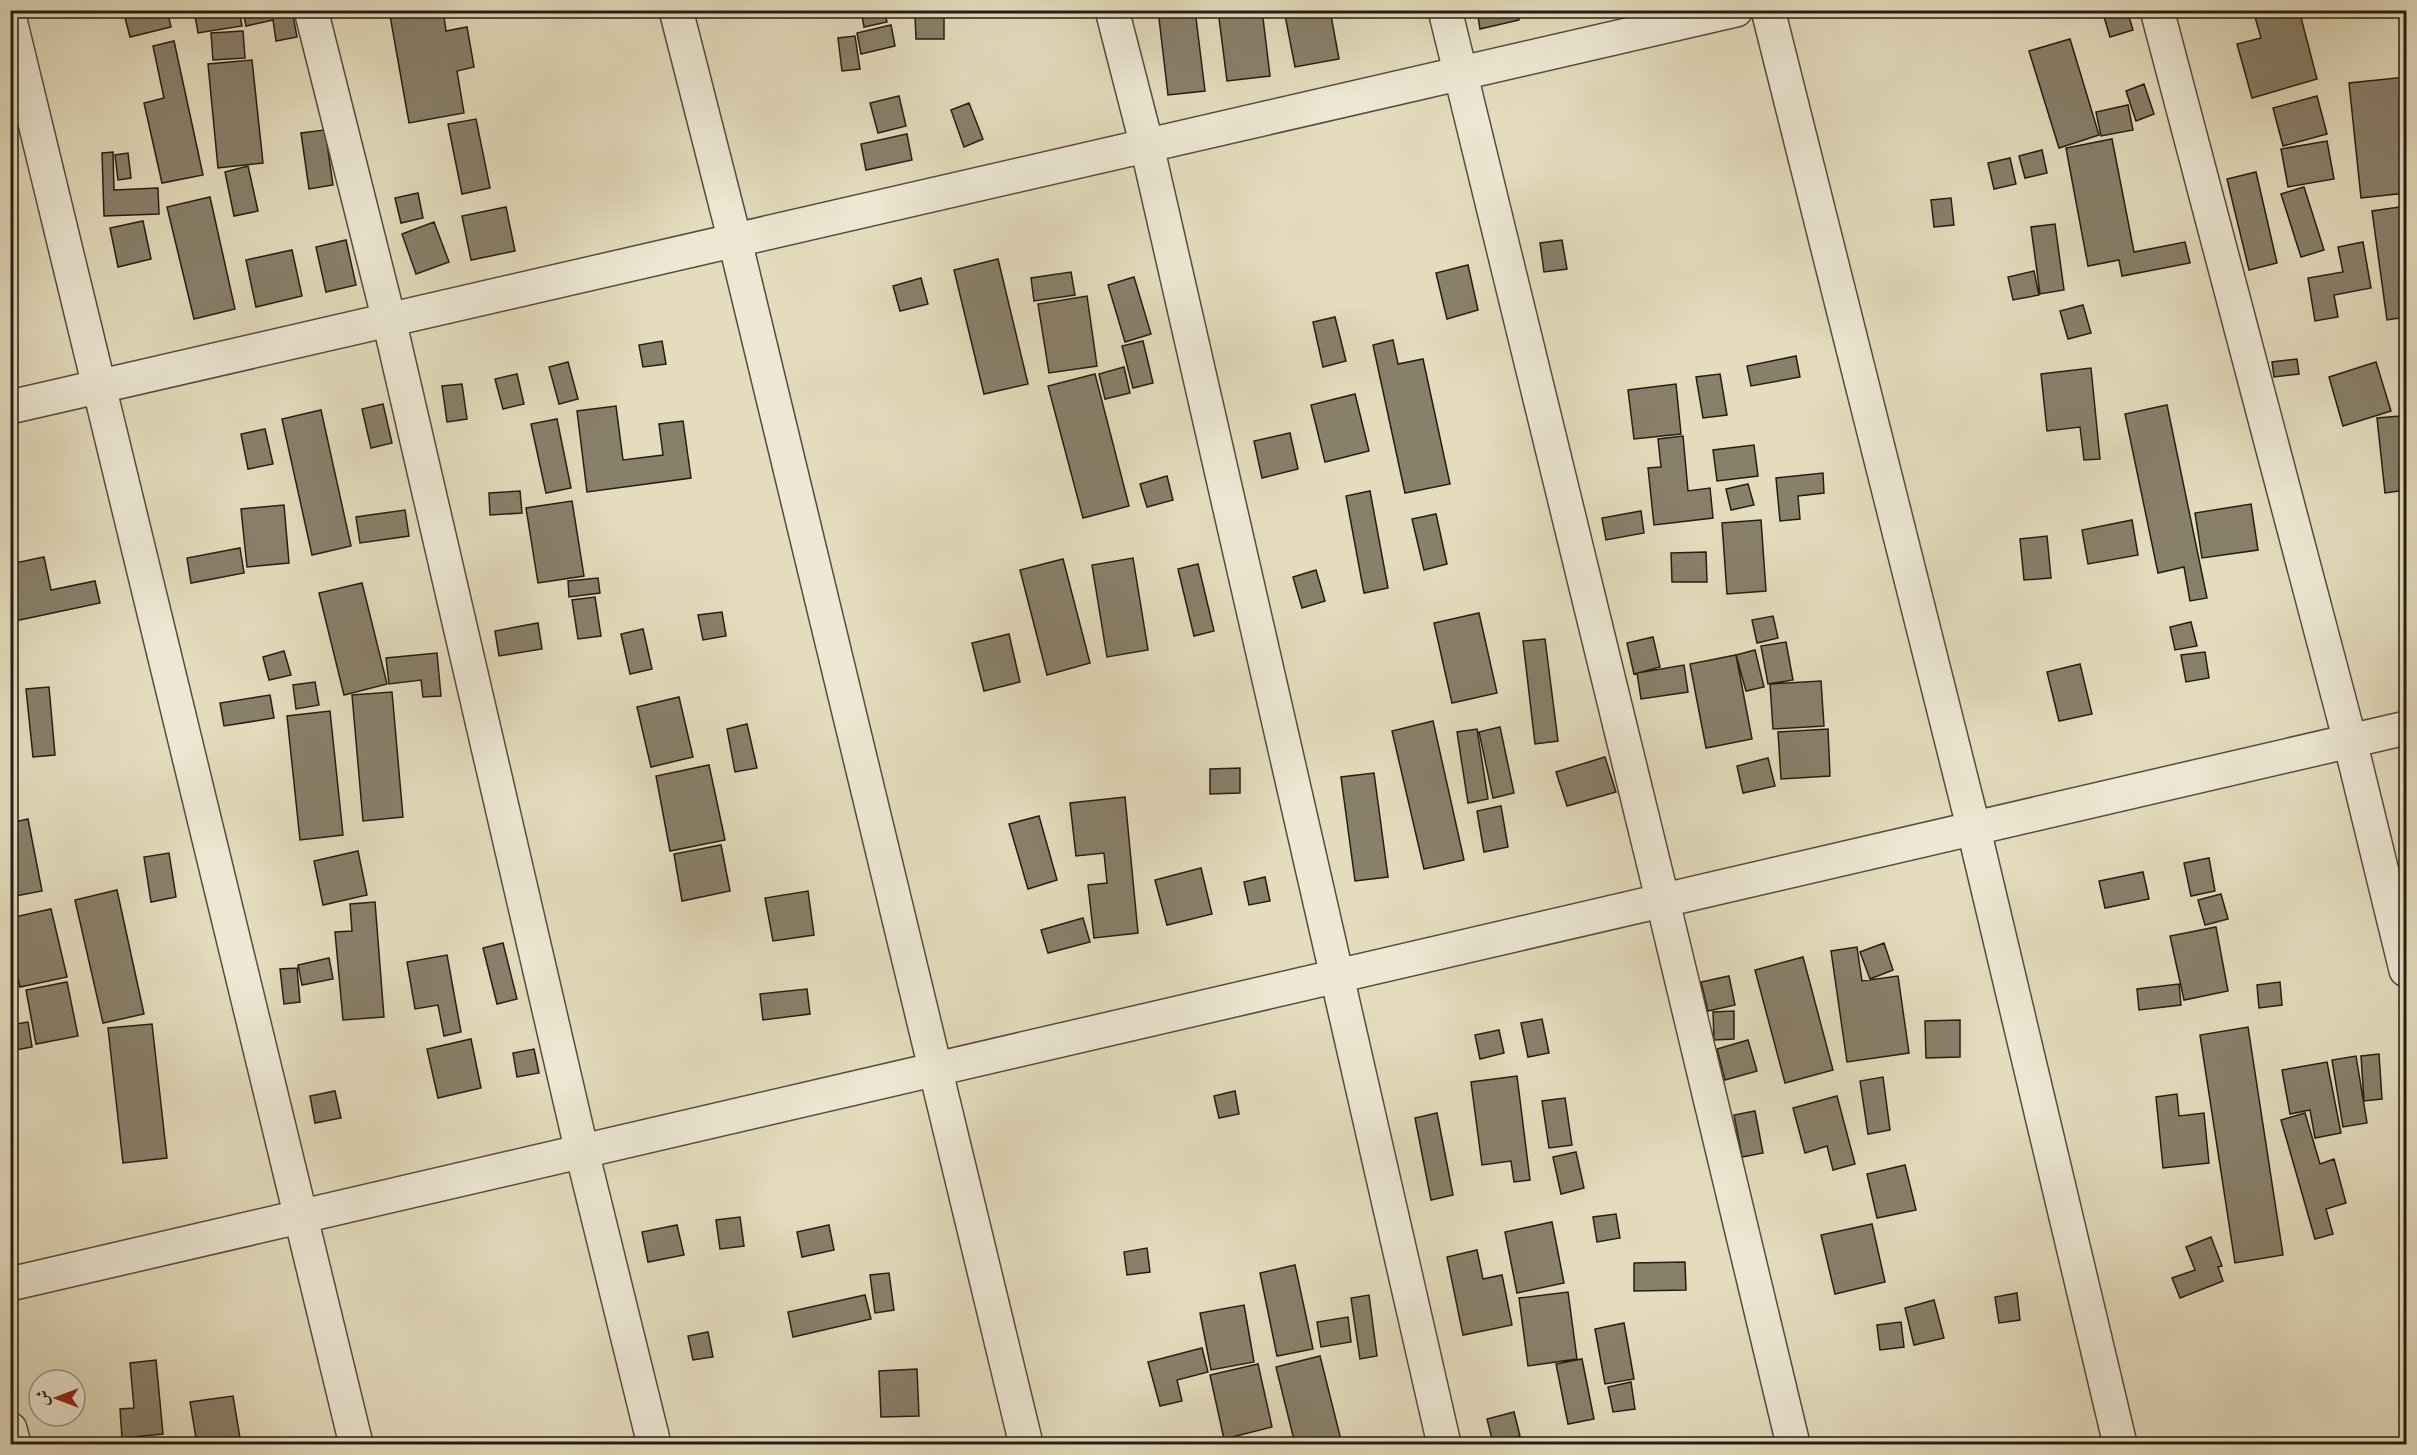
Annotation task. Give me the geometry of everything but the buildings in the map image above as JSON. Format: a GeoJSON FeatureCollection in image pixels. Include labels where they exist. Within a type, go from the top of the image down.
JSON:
{"type":"FeatureCollection","features":[{"type":"Feature","properties":{"kind":"street"},"geometry":{"type":"LineString","coordinates":[[311,10],[389,320],[582,1152],[654,1444]]}},
{"type":"Feature","properties":{"kind":"street"},"geometry":{"type":"LineString","coordinates":[[676,10],[735,241],[1026,1444]]}},
{"type":"Feature","properties":{"kind":"street"},"geometry":{"type":"LineString","coordinates":[[1112,10],[1147,146],[1444,1444]]}},
{"type":"Feature","properties":{"kind":"street"},"geometry":{"type":"LineString","coordinates":[[1445,10],[1793,1444]]}},
{"type":"Feature","properties":{"kind":"street"},"geometry":{"type":"LineString","coordinates":[[10,407],[1736,10]]}},
{"type":"Feature","properties":{"kind":"street"},"geometry":{"type":"LineString","coordinates":[[1768,10],[1974,830],[2120,1444]]}},
{"type":"Feature","properties":{"kind":"street"},"geometry":{"type":"LineString","coordinates":[[2157,10],[2350,741],[2406,970]]}},
{"type":"Feature","properties":{"kind":"street"},"geometry":{"type":"LineString","coordinates":[[10,20],[356,1444]]}},
{"type":"Feature","properties":{"kind":"street"},"geometry":{"type":"LineString","coordinates":[[10,1284],[2406,728]]}},
{"type":"Feature","properties":{"kind":"street"},"geometry":{"type":"LineString","coordinates":[[10,1428],[14,1444]]}}]}
